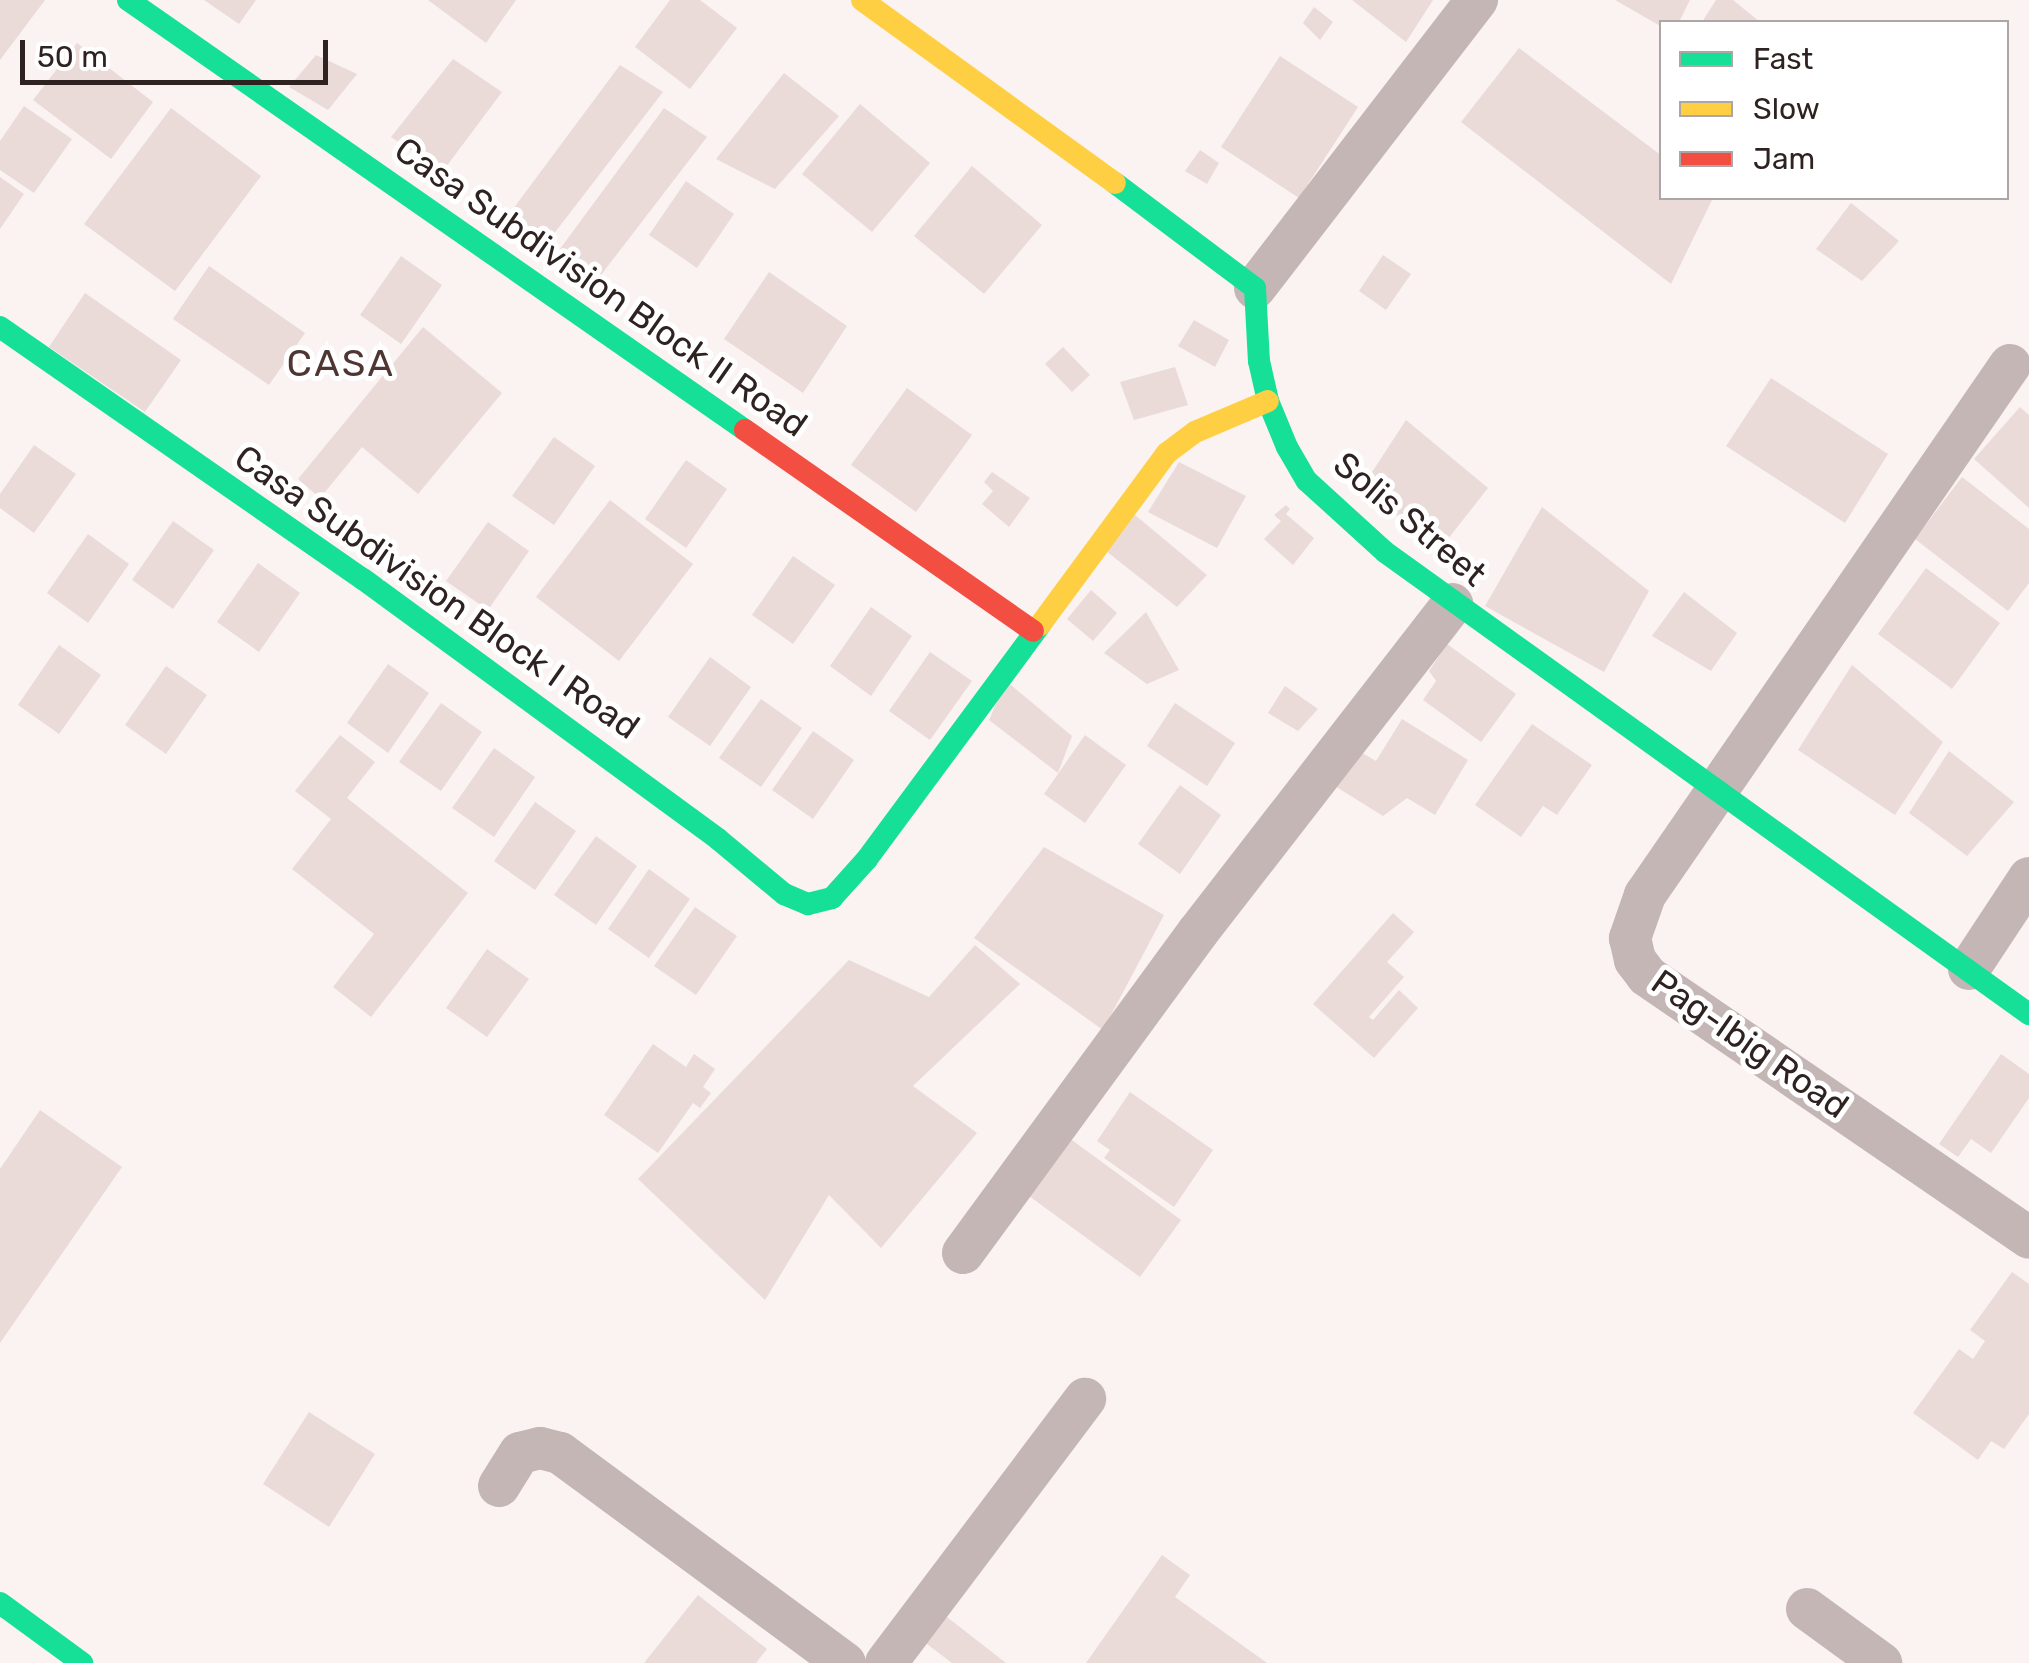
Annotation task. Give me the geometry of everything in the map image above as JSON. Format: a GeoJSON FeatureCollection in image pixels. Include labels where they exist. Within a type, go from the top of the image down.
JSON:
{"type":"FeatureCollection","features":[{"type":"Feature","properties":{"kind":"street","name":"Casa Subdivision Block II Road"},"geometry":{"type":"LineString","coordinates":[[128,0],[1033,631]]}},
{"type":"Feature","properties":{"kind":"street"},"geometry":{"type":"LineString","coordinates":[[862,0],[1007,100],[1255,288],[1477,0]]}},
{"type":"Feature","properties":{"kind":"street","name":"Solis Street"},"geometry":{"type":"LineString","coordinates":[[1255,288],[1260,361],[1268,401],[1307,481],[1452,604],[2029,1014]]}},
{"type":"Feature","properties":{"kind":"street","name":"Casa Subdivision Block I Road"},"geometry":{"type":"LineString","coordinates":[[0,326],[379,590],[718,839],[784,894],[808,904],[832,898],[884,836],[1033,631]]}},
{"type":"Feature","properties":{"kind":"street"},"geometry":{"type":"LineString","coordinates":[[1720,791],[2010,365]]}},
{"type":"Feature","properties":{"kind":"street"},"geometry":{"type":"LineString","coordinates":[[1033,631],[1178,442],[1268,401]]}},
{"type":"Feature","properties":{"kind":"street"},"geometry":{"type":"LineString","coordinates":[[963,1253],[1198,932],[1452,604]]}},
{"type":"Feature","properties":{"kind":"street","name":"Pag-Ibig Road"},"geometry":{"type":"LineString","coordinates":[[1720,791],[1636,913],[1630,938],[1635,960],[1647,976],[2029,1238]]}},
{"type":"Feature","properties":{"kind":"street"},"geometry":{"type":"LineString","coordinates":[[1969,970],[2029,878]]}},
{"type":"Feature","properties":{"kind":"street"},"geometry":{"type":"LineString","coordinates":[[886,1663],[1085,1400]]}},
{"type":"Feature","properties":{"kind":"street"},"geometry":{"type":"LineString","coordinates":[[499,1486],[520,1453],[540,1448],[560,1452],[846,1663]]}},
{"type":"Feature","properties":{"kind":"street"},"geometry":{"type":"LineString","coordinates":[[0,1603],[82,1663]]}},
{"type":"Feature","properties":{"kind":"street"},"geometry":{"type":"LineString","coordinates":[[1807,1608],[1881,1663]]}},
{"type":"Feature","properties":{"kind":"building"},"geometry":{"type":"Polygon","coordinates":[[[0,0],[45,0],[0,60],[0,0]]]}},
{"type":"Feature","properties":{"kind":"building"},"geometry":{"type":"Polygon","coordinates":[[[204,0],[256,0],[239,24],[204,0]]]}},
{"type":"Feature","properties":{"kind":"building"},"geometry":{"type":"Polygon","coordinates":[[[428,0],[516,0],[486,43],[428,0]]]}},
{"type":"Feature","properties":{"kind":"building"},"geometry":{"type":"Polygon","coordinates":[[[670,0],[700,0],[737,28],[690,89],[635,47],[670,0]]]}},
{"type":"Feature","properties":{"kind":"building"},"geometry":{"type":"Polygon","coordinates":[[[1352,0],[1433,0],[1406,42],[1352,0]]]}},
{"type":"Feature","properties":{"kind":"building"},"geometry":{"type":"Polygon","coordinates":[[[1615,0],[1690,0],[1680,20],[1659,20],[1659,25],[1615,0]]]}},
{"type":"Feature","properties":{"kind":"building"},"geometry":{"type":"Polygon","coordinates":[[[1716,0],[1733,0],[1758,20],[1703,20],[1716,0]]]}},
{"type":"Feature","properties":{"kind":"building"},"geometry":{"type":"Polygon","coordinates":[[[1314,7],[1333,22],[1320,40],[1303,23],[1314,7]]]}},
{"type":"Feature","properties":{"kind":"building"},"geometry":{"type":"Polygon","coordinates":[[[77,43],[153,102],[111,159],[33,100],[77,43]]]}},
{"type":"Feature","properties":{"kind":"building"},"geometry":{"type":"Polygon","coordinates":[[[1519,48],[1659,154],[1659,200],[1712,200],[1671,284],[1461,122],[1519,48]]]}},
{"type":"Feature","properties":{"kind":"building"},"geometry":{"type":"Polygon","coordinates":[[[316,55],[357,74],[328,110],[289,87],[316,55]]]}},
{"type":"Feature","properties":{"kind":"building"},"geometry":{"type":"Polygon","coordinates":[[[1280,56],[1358,107],[1299,198],[1221,147],[1280,56]]]}},
{"type":"Feature","properties":{"kind":"building"},"geometry":{"type":"Polygon","coordinates":[[[453,59],[502,92],[443,171],[391,137],[453,59]]]}},
{"type":"Feature","properties":{"kind":"building"},"geometry":{"type":"Polygon","coordinates":[[[620,65],[663,92],[546,244],[507,217],[620,65]]]}},
{"type":"Feature","properties":{"kind":"building"},"geometry":{"type":"Polygon","coordinates":[[[784,73],[839,116],[775,189],[716,159],[784,73]]]}},
{"type":"Feature","properties":{"kind":"building"},"geometry":{"type":"Polygon","coordinates":[[[860,104],[930,163],[872,232],[802,174],[860,104]]]}},
{"type":"Feature","properties":{"kind":"building"},"geometry":{"type":"Polygon","coordinates":[[[24,106],[72,139],[34,193],[0,170],[0,141],[24,106]]]}},
{"type":"Feature","properties":{"kind":"building"},"geometry":{"type":"Polygon","coordinates":[[[171,108],[261,176],[175,291],[84,224],[171,108]]]}},
{"type":"Feature","properties":{"kind":"building"},"geometry":{"type":"Polygon","coordinates":[[[664,108],[707,137],[591,288],[551,261],[664,108]]]}},
{"type":"Feature","properties":{"kind":"building"},"geometry":{"type":"Polygon","coordinates":[[[1200,150],[1219,163],[1207,184],[1185,171],[1200,150]]]}},
{"type":"Feature","properties":{"kind":"building"},"geometry":{"type":"Polygon","coordinates":[[[972,166],[1042,225],[984,294],[914,236],[972,166]]]}},
{"type":"Feature","properties":{"kind":"building"},"geometry":{"type":"Polygon","coordinates":[[[0,177],[24,194],[0,229],[0,177]]]}},
{"type":"Feature","properties":{"kind":"building"},"geometry":{"type":"Polygon","coordinates":[[[686,181],[734,214],[697,268],[649,235],[686,181]]]}},
{"type":"Feature","properties":{"kind":"building"},"geometry":{"type":"Polygon","coordinates":[[[1851,203],[1899,241],[1862,281],[1816,249],[1851,203]]]}},
{"type":"Feature","properties":{"kind":"building"},"geometry":{"type":"Polygon","coordinates":[[[1383,255],[1411,274],[1386,310],[1359,291],[1383,255]]]}},
{"type":"Feature","properties":{"kind":"building"},"geometry":{"type":"Polygon","coordinates":[[[401,256],[442,285],[401,344],[360,315],[401,256]]]}},
{"type":"Feature","properties":{"kind":"building"},"geometry":{"type":"Polygon","coordinates":[[[209,266],[305,333],[269,385],[173,319],[209,266]]]}},
{"type":"Feature","properties":{"kind":"building"},"geometry":{"type":"Polygon","coordinates":[[[769,272],[847,326],[803,393],[724,339],[769,272]]]}},
{"type":"Feature","properties":{"kind":"building"},"geometry":{"type":"Polygon","coordinates":[[[85,293],[181,360],[145,412],[49,347],[85,293]]]}},
{"type":"Feature","properties":{"kind":"building"},"geometry":{"type":"Polygon","coordinates":[[[1194,320],[1229,340],[1215,367],[1178,346],[1194,320]]]}},
{"type":"Feature","properties":{"kind":"building"},"geometry":{"type":"Polygon","coordinates":[[[423,327],[502,393],[418,494],[362,447],[320,498],[298,479],[423,327]]]}},
{"type":"Feature","properties":{"kind":"building"},"geometry":{"type":"Polygon","coordinates":[[[1063,347],[1090,375],[1072,392],[1045,364],[1063,347]]]}},
{"type":"Feature","properties":{"kind":"building"},"geometry":{"type":"Polygon","coordinates":[[[1175,367],[1188,405],[1134,420],[1120,382],[1175,367]]]}},
{"type":"Feature","properties":{"kind":"building"},"geometry":{"type":"Polygon","coordinates":[[[1771,378],[1888,454],[1845,523],[1726,446],[1771,378]]]}},
{"type":"Feature","properties":{"kind":"building"},"geometry":{"type":"Polygon","coordinates":[[[907,388],[972,435],[916,512],[851,465],[907,388]]]}},
{"type":"Feature","properties":{"kind":"building"},"geometry":{"type":"Polygon","coordinates":[[[2020,407],[2029,415],[2029,508],[1974,459],[2020,407]]]}},
{"type":"Feature","properties":{"kind":"building"},"geometry":{"type":"Polygon","coordinates":[[[1406,420],[1488,488],[1440,549],[1361,489],[1406,420]]]}},
{"type":"Feature","properties":{"kind":"building"},"geometry":{"type":"Polygon","coordinates":[[[554,437],[595,466],[554,525],[512,496],[554,437]]]}},
{"type":"Feature","properties":{"kind":"building"},"geometry":{"type":"Polygon","coordinates":[[[34,445],[76,474],[34,533],[0,508],[0,494],[34,445]]]}},
{"type":"Feature","properties":{"kind":"building"},"geometry":{"type":"Polygon","coordinates":[[[686,460],[727,489],[686,548],[645,519],[686,460]]]}},
{"type":"Feature","properties":{"kind":"building"},"geometry":{"type":"Polygon","coordinates":[[[1179,462],[1246,496],[1217,548],[1148,512],[1179,462]]]}},
{"type":"Feature","properties":{"kind":"building"},"geometry":{"type":"Polygon","coordinates":[[[992,472],[1030,498],[1009,527],[982,504],[993,491],[984,482],[992,472]]]}},
{"type":"Feature","properties":{"kind":"building"},"geometry":{"type":"Polygon","coordinates":[[[1962,477],[2029,529],[2029,583],[2008,611],[1915,539],[1962,477]]]}},
{"type":"Feature","properties":{"kind":"building"},"geometry":{"type":"Polygon","coordinates":[[[610,500],[693,564],[619,661],[536,597],[610,500]]]}},
{"type":"Feature","properties":{"kind":"building"},"geometry":{"type":"Polygon","coordinates":[[[1286,505],[1290,509],[1286,514],[1314,538],[1293,565],[1264,539],[1281,521],[1274,515],[1286,505]]]}},
{"type":"Feature","properties":{"kind":"building"},"geometry":{"type":"Polygon","coordinates":[[[1542,507],[1649,591],[1604,672],[1485,606],[1542,507]]]}},
{"type":"Feature","properties":{"kind":"building"},"geometry":{"type":"Polygon","coordinates":[[[1135,515],[1207,575],[1177,607],[1106,551],[1135,515]]]}},
{"type":"Feature","properties":{"kind":"building"},"geometry":{"type":"Polygon","coordinates":[[[173,521],[214,550],[173,609],[132,580],[173,521]]]}},
{"type":"Feature","properties":{"kind":"building"},"geometry":{"type":"Polygon","coordinates":[[[488,522],[529,551],[488,610],[446,581],[488,522]]]}},
{"type":"Feature","properties":{"kind":"building"},"geometry":{"type":"Polygon","coordinates":[[[88,534],[129,564],[88,623],[47,593],[88,534]]]}},
{"type":"Feature","properties":{"kind":"building"},"geometry":{"type":"Polygon","coordinates":[[[793,556],[835,585],[793,644],[752,615],[793,556]]]}},
{"type":"Feature","properties":{"kind":"building"},"geometry":{"type":"Polygon","coordinates":[[[258,563],[300,593],[259,652],[217,622],[258,563]]]}},
{"type":"Feature","properties":{"kind":"building"},"geometry":{"type":"Polygon","coordinates":[[[1926,568],[2000,623],[1952,689],[1878,634],[1926,568]]]}},
{"type":"Feature","properties":{"kind":"building"},"geometry":{"type":"Polygon","coordinates":[[[1091,590],[1117,613],[1093,641],[1067,619],[1091,590]]]}},
{"type":"Feature","properties":{"kind":"building"},"geometry":{"type":"Polygon","coordinates":[[[1684,592],[1737,633],[1711,671],[1652,636],[1684,592]]]}},
{"type":"Feature","properties":{"kind":"building"},"geometry":{"type":"Polygon","coordinates":[[[871,607],[912,636],[871,696],[830,666],[871,607]]]}},
{"type":"Feature","properties":{"kind":"building"},"geometry":{"type":"Polygon","coordinates":[[[1146,612],[1179,670],[1147,684],[1104,653],[1146,612]]]}},
{"type":"Feature","properties":{"kind":"building"},"geometry":{"type":"Polygon","coordinates":[[[1447,644],[1516,694],[1481,742],[1423,700],[1436,681],[1429,671],[1447,644]]]}},
{"type":"Feature","properties":{"kind":"building"},"geometry":{"type":"Polygon","coordinates":[[[59,645],[101,675],[59,734],[18,705],[59,645]]]}},
{"type":"Feature","properties":{"kind":"building"},"geometry":{"type":"Polygon","coordinates":[[[930,652],[972,681],[930,740],[889,711],[930,652]]]}},
{"type":"Feature","properties":{"kind":"building"},"geometry":{"type":"Polygon","coordinates":[[[710,657],[751,687],[710,746],[668,717],[710,657]]]}},
{"type":"Feature","properties":{"kind":"building"},"geometry":{"type":"Polygon","coordinates":[[[388,664],[429,693],[388,753],[347,723],[388,664]]]}},
{"type":"Feature","properties":{"kind":"building"},"geometry":{"type":"Polygon","coordinates":[[[1852,665],[1943,742],[1895,815],[1798,750],[1852,665]]]}},
{"type":"Feature","properties":{"kind":"building"},"geometry":{"type":"Polygon","coordinates":[[[166,666],[207,695],[166,754],[125,725],[166,666]]]}},
{"type":"Feature","properties":{"kind":"building"},"geometry":{"type":"Polygon","coordinates":[[[1006,681],[1072,736],[1058,773],[989,720],[1006,681]]]}},
{"type":"Feature","properties":{"kind":"building"},"geometry":{"type":"Polygon","coordinates":[[[1285,686],[1318,709],[1298,731],[1268,713],[1285,686]]]}},
{"type":"Feature","properties":{"kind":"building"},"geometry":{"type":"Polygon","coordinates":[[[761,699],[802,728],[761,787],[719,758],[761,699]]]}},
{"type":"Feature","properties":{"kind":"building"},"geometry":{"type":"Polygon","coordinates":[[[441,703],[482,732],[441,791],[399,762],[441,703]]]}},
{"type":"Feature","properties":{"kind":"building"},"geometry":{"type":"Polygon","coordinates":[[[1175,703],[1235,743],[1207,786],[1147,746],[1175,703]]]}},
{"type":"Feature","properties":{"kind":"building"},"geometry":{"type":"Polygon","coordinates":[[[1402,719],[1468,760],[1435,815],[1407,798],[1383,816],[1330,783],[1352,747],[1376,761],[1402,719]]]}},
{"type":"Feature","properties":{"kind":"building"},"geometry":{"type":"Polygon","coordinates":[[[1532,724],[1592,765],[1557,815],[1543,806],[1521,837],[1475,805],[1532,724]]]}},
{"type":"Feature","properties":{"kind":"building"},"geometry":{"type":"Polygon","coordinates":[[[813,731],[854,760],[813,819],[772,790],[813,731]]]}},
{"type":"Feature","properties":{"kind":"building"},"geometry":{"type":"Polygon","coordinates":[[[340,735],[375,762],[347,798],[468,893],[371,1017],[333,987],[374,934],[292,869],[331,819],[295,791],[340,735]]]}},
{"type":"Feature","properties":{"kind":"building"},"geometry":{"type":"Polygon","coordinates":[[[1085,735],[1126,765],[1085,823],[1044,794],[1085,735]]]}},
{"type":"Feature","properties":{"kind":"building"},"geometry":{"type":"Polygon","coordinates":[[[494,748],[535,777],[494,837],[452,808],[494,748]]]}},
{"type":"Feature","properties":{"kind":"building"},"geometry":{"type":"Polygon","coordinates":[[[1949,751],[2014,802],[1967,856],[1909,813],[1949,751]]]}},
{"type":"Feature","properties":{"kind":"building"},"geometry":{"type":"Polygon","coordinates":[[[1180,785],[1221,815],[1180,874],[1138,844],[1180,785]]]}},
{"type":"Feature","properties":{"kind":"building"},"geometry":{"type":"Polygon","coordinates":[[[535,802],[576,831],[535,890],[494,861],[535,802]]]}},
{"type":"Feature","properties":{"kind":"building"},"geometry":{"type":"Polygon","coordinates":[[[596,836],[637,866],[596,925],[554,895],[596,836]]]}},
{"type":"Feature","properties":{"kind":"building"},"geometry":{"type":"Polygon","coordinates":[[[1044,847],[1164,915],[1103,1030],[974,938],[1044,847]]]}},
{"type":"Feature","properties":{"kind":"building"},"geometry":{"type":"Polygon","coordinates":[[[649,869],[690,899],[649,958],[608,929],[649,869]]]}},
{"type":"Feature","properties":{"kind":"building"},"geometry":{"type":"Polygon","coordinates":[[[695,907],[737,936],[696,995],[654,966],[695,907]]]}},
{"type":"Feature","properties":{"kind":"building"},"geometry":{"type":"Polygon","coordinates":[[[1393,913],[1414,932],[1387,962],[1404,977],[1369,1017],[1373,1020],[1399,990],[1418,1008],[1374,1058],[1313,1004],[1393,913]]]}},
{"type":"Feature","properties":{"kind":"building"},"geometry":{"type":"Polygon","coordinates":[[[975,945],[1020,984],[913,1086],[977,1133],[881,1248],[829,1195],[765,1300],[638,1179],[849,960],[929,997],[975,945]]]}},
{"type":"Feature","properties":{"kind":"building"},"geometry":{"type":"Polygon","coordinates":[[[487,949],[529,979],[487,1037],[446,1008],[487,949]]]}},
{"type":"Feature","properties":{"kind":"building"},"geometry":{"type":"Polygon","coordinates":[[[653,1044],[686,1067],[694,1054],[715,1069],[703,1087],[711,1093],[700,1108],[693,1103],[658,1153],[604,1115],[653,1044]]]}},
{"type":"Feature","properties":{"kind":"building"},"geometry":{"type":"Polygon","coordinates":[[[2001,1054],[2029,1074],[2029,1098],[1991,1153],[1971,1139],[1958,1157],[1939,1144],[2001,1054]]]}},
{"type":"Feature","properties":{"kind":"building"},"geometry":{"type":"Polygon","coordinates":[[[1130,1092],[1213,1150],[1174,1207],[1104,1158],[1110,1150],[1097,1141],[1130,1092]]]}},
{"type":"Feature","properties":{"kind":"building"},"geometry":{"type":"Polygon","coordinates":[[[40,1110],[122,1167],[0,1343],[0,1169],[40,1110]]]}},
{"type":"Feature","properties":{"kind":"building"},"geometry":{"type":"Polygon","coordinates":[[[1061,1132],[1181,1220],[1140,1277],[1029,1196],[1061,1132]]]}},
{"type":"Feature","properties":{"kind":"building"},"geometry":{"type":"Polygon","coordinates":[[[2012,1272],[2029,1284],[2029,1414],[2004,1449],[1991,1441],[1978,1460],[1913,1413],[1959,1349],[1973,1359],[1985,1341],[1970,1330],[2012,1272]]]}},
{"type":"Feature","properties":{"kind":"building"},"geometry":{"type":"Polygon","coordinates":[[[309,1412],[375,1454],[329,1527],[263,1484],[309,1412]]]}},
{"type":"Feature","properties":{"kind":"building"},"geometry":{"type":"Polygon","coordinates":[[[1162,1555],[1190,1575],[1175,1597],[1267,1663],[1086,1663],[1162,1555]]]}},
{"type":"Feature","properties":{"kind":"building"},"geometry":{"type":"Polygon","coordinates":[[[698,1595],[767,1649],[756,1663],[644,1663],[698,1595]]]}},
{"type":"Feature","properties":{"kind":"building"},"geometry":{"type":"Polygon","coordinates":[[[943,1614],[1006,1663],[952,1663],[923,1641],[943,1614]]]}},
{"type":"Feature","properties":{"kind":"traffic: fast"},"geometry":{"type":"LineString","coordinates":[[128,0],[745,430]]}},
{"type":"Feature","properties":{"kind":"traffic: fast"},"geometry":{"type":"LineString","coordinates":[[1115,183],[1255,288],[1259,361],[1268,401],[1287,447],[1307,481],[1385,552],[2029,1014]]}},
{"type":"Feature","properties":{"kind":"traffic: fast"},"geometry":{"type":"LineString","coordinates":[[0,327],[363,579],[718,839],[784,894],[808,904],[832,898],[867,859],[1040,625]]}},
{"type":"Feature","properties":{"kind":"traffic: fast"},"geometry":{"type":"LineString","coordinates":[[0,1603],[82,1663]]}},
{"type":"Feature","properties":{"kind":"traffic: slow"},"geometry":{"type":"LineString","coordinates":[[862,0],[1115,183]]}},
{"type":"Feature","properties":{"kind":"traffic: slow"},"geometry":{"type":"LineString","coordinates":[[1040,625],[1167,453],[1195,432],[1268,401]]}},
{"type":"Feature","properties":{"kind":"traffic: jam"},"geometry":{"type":"LineString","coordinates":[[745,430],[1033,631]]}},
{"type":"Feature","properties":{"kind":"district","name":"CASA"},"geometry":{"type":"Point","coordinates":[341,364]}}]}
